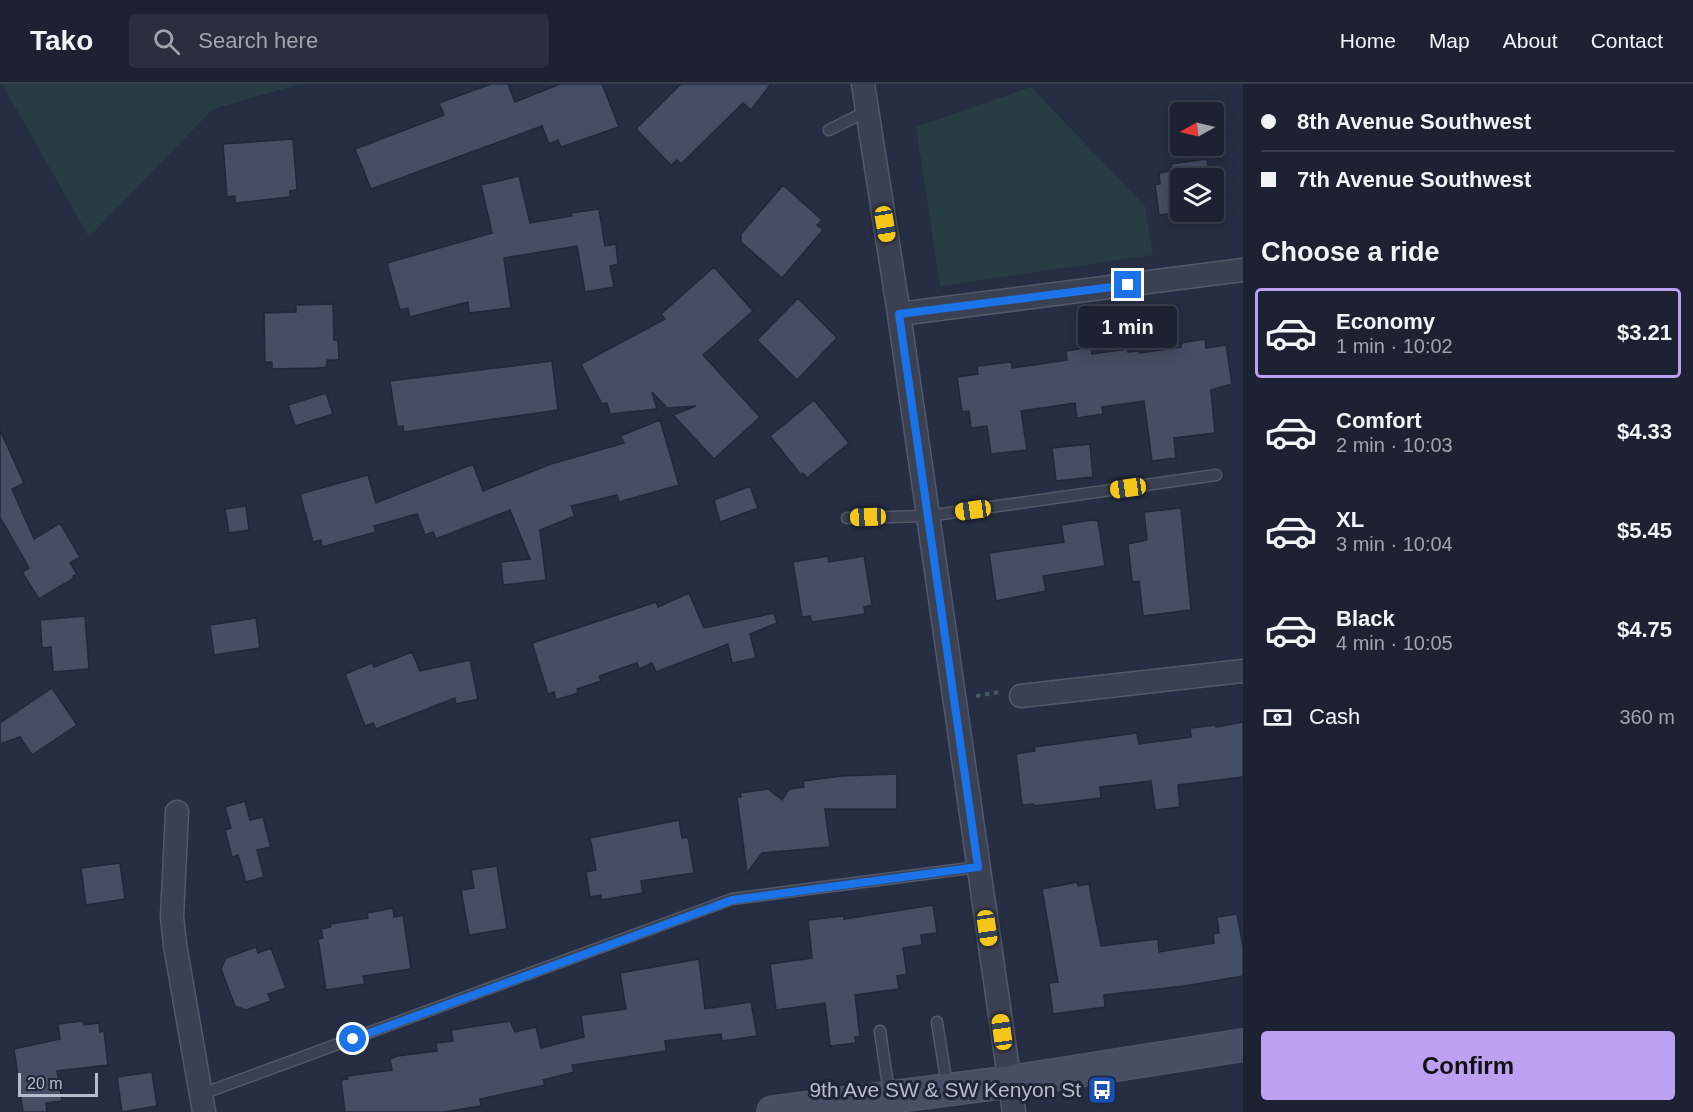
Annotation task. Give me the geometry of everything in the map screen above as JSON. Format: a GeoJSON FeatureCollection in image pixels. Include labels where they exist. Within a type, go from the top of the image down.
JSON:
{"type":"FeatureCollection","features":[{"type":"Feature","properties":{"kind":"street"},"geometry":{"type":"LineString","coordinates":[[863,84],[899,314],[1014,1112]]}},
{"type":"Feature","properties":{"kind":"street"},"geometry":{"type":"LineString","coordinates":[[899,314],[1243,270]]}},
{"type":"Feature","properties":{"kind":"street"},"geometry":{"type":"LineString","coordinates":[[1015,693],[1243,671]]}},
{"type":"Feature","properties":{"kind":"street"},"geometry":{"type":"LineString","coordinates":[[177,812],[172,917],[203,1103]]}},
{"type":"Feature","properties":{"kind":"street"},"geometry":{"type":"LineString","coordinates":[[772,1112],[1009,1082],[1243,1045]]}},
{"type":"Feature","properties":{"kind":"lane"},"geometry":{"type":"LineString","coordinates":[[829,130],[867,111]]}},
{"type":"Feature","properties":{"kind":"lane"},"geometry":{"type":"LineString","coordinates":[[847,518],[928,516],[1216,475]]}},
{"type":"Feature","properties":{"kind":"lane"},"geometry":{"type":"LineString","coordinates":[[203,1103],[732,900],[978,867]]}},
{"type":"Feature","properties":{"kind":"lane"},"geometry":{"type":"LineString","coordinates":[[937,1022],[948,1090]]}},
{"type":"Feature","properties":{"kind":"lane"},"geometry":{"type":"LineString","coordinates":[[880,1031],[890,1097]]}},
{"type":"Feature","properties":{"kind":"path"},"geometry":{"type":"LineString","coordinates":[[967,698],[1015,693]]}},
{"type":"Feature","properties":{"kind":"green space"},"geometry":{"type":"Polygon","coordinates":[[[2,84],[300,84],[213,109],[89,237],[2,84]]]}},
{"type":"Feature","properties":{"kind":"green space"},"geometry":{"type":"Polygon","coordinates":[[[1031,87],[1145,206],[1153,255],[940,286],[916,127],[1031,87]]]}},
{"type":"Feature","properties":{"kind":"building"},"geometry":{"type":"Polygon","coordinates":[[[491,84],[508,84],[515,102],[560,84],[602,84],[619,127],[561,147],[558,140],[549,144],[542,126],[371,189],[355,149],[444,115],[439,103],[491,84]]]}},
{"type":"Feature","properties":{"kind":"building"},"geometry":{"type":"Polygon","coordinates":[[[681,84],[771,84],[751,110],[743,103],[681,164],[677,160],[671,165],[636,129],[681,84]]]}},
{"type":"Feature","properties":{"kind":"building"},"geometry":{"type":"Polygon","coordinates":[[[293,139],[297,190],[290,191],[290,197],[235,203],[235,196],[227,197],[223,144],[293,139]]]}},
{"type":"Feature","properties":{"kind":"building"},"geometry":{"type":"Polygon","coordinates":[[[1207,159],[1208,168],[1172,168],[1171,164],[1207,159]]]}},
{"type":"Feature","properties":{"kind":"building"},"geometry":{"type":"Polygon","coordinates":[[[1170,171],[1170,214],[1159,215],[1155,185],[1160,184],[1159,173],[1170,171]]]}},
{"type":"Feature","properties":{"kind":"building"},"geometry":{"type":"Polygon","coordinates":[[[519,176],[530,223],[599,209],[605,246],[616,244],[618,264],[610,266],[614,287],[585,292],[577,246],[504,258],[511,308],[469,313],[468,302],[410,317],[408,308],[400,310],[387,263],[492,233],[481,185],[519,176]]]}},
{"type":"Feature","properties":{"kind":"building"},"geometry":{"type":"Polygon","coordinates":[[[783,185],[822,220],[817,225],[823,230],[782,278],[741,242],[741,234],[783,185]]]}},
{"type":"Feature","properties":{"kind":"building"},"geometry":{"type":"Polygon","coordinates":[[[714,267],[753,311],[703,355],[760,417],[714,459],[673,415],[696,406],[667,408],[652,392],[657,409],[610,414],[607,403],[602,404],[581,364],[665,319],[661,314],[714,267]]]}},
{"type":"Feature","properties":{"kind":"building"},"geometry":{"type":"Polygon","coordinates":[[[798,298],[837,338],[797,380],[757,340],[798,298]]]}},
{"type":"Feature","properties":{"kind":"building"},"geometry":{"type":"Polygon","coordinates":[[[333,304],[334,340],[338,340],[339,360],[327,360],[327,367],[318,368],[272,369],[272,362],[265,362],[264,313],[296,312],[296,305],[333,304]]]}},
{"type":"Feature","properties":{"kind":"building"},"geometry":{"type":"Polygon","coordinates":[[[1205,339],[1206,348],[1226,345],[1232,384],[1211,390],[1215,433],[1174,438],[1176,458],[1152,461],[1144,401],[1102,407],[1103,414],[1077,418],[1075,403],[1021,411],[1027,450],[991,454],[987,426],[971,428],[969,411],[962,412],[957,377],[978,374],[977,366],[1011,362],[1012,368],[1067,360],[1066,351],[1091,347],[1092,354],[1128,349],[1128,352],[1139,351],[1140,353],[1181,347],[1181,343],[1205,339]]]}},
{"type":"Feature","properties":{"kind":"building"},"geometry":{"type":"Polygon","coordinates":[[[552,361],[558,410],[404,432],[403,426],[397,427],[390,381],[552,361]]]}},
{"type":"Feature","properties":{"kind":"building"},"geometry":{"type":"Polygon","coordinates":[[[326,393],[333,414],[295,426],[288,405],[326,393]]]}},
{"type":"Feature","properties":{"kind":"building"},"geometry":{"type":"Polygon","coordinates":[[[814,400],[849,443],[807,478],[803,473],[801,475],[770,436],[814,400]]]}},
{"type":"Feature","properties":{"kind":"building"},"geometry":{"type":"Polygon","coordinates":[[[660,420],[679,485],[619,502],[617,495],[571,506],[575,516],[540,530],[546,580],[503,585],[501,562],[530,559],[510,510],[436,539],[433,532],[425,535],[417,514],[374,526],[376,532],[322,547],[321,540],[313,542],[300,494],[368,475],[376,503],[473,464],[483,491],[551,464],[624,443],[620,436],[660,420]]]}},
{"type":"Feature","properties":{"kind":"building"},"geometry":{"type":"Polygon","coordinates":[[[0,430],[24,483],[12,489],[34,539],[60,523],[80,557],[70,563],[77,574],[73,576],[74,578],[39,599],[22,572],[29,568],[0,517],[0,430]]]}},
{"type":"Feature","properties":{"kind":"building"},"geometry":{"type":"Polygon","coordinates":[[[1090,444],[1093,477],[1056,481],[1052,448],[1090,444]]]}},
{"type":"Feature","properties":{"kind":"building"},"geometry":{"type":"Polygon","coordinates":[[[750,486],[758,508],[720,522],[714,500],[750,486]]]}},
{"type":"Feature","properties":{"kind":"building"},"geometry":{"type":"Polygon","coordinates":[[[246,506],[249,530],[229,533],[225,509],[246,506]]]}},
{"type":"Feature","properties":{"kind":"building"},"geometry":{"type":"Polygon","coordinates":[[[1181,508],[1191,610],[1143,616],[1139,581],[1132,582],[1128,544],[1147,540],[1144,512],[1181,508]]]}},
{"type":"Feature","properties":{"kind":"building"},"geometry":{"type":"Polygon","coordinates":[[[1098,521],[1105,566],[1043,576],[1046,591],[996,601],[989,553],[1064,542],[1061,525],[1098,521]]]}},
{"type":"Feature","properties":{"kind":"building"},"geometry":{"type":"Polygon","coordinates":[[[828,556],[829,562],[864,556],[872,605],[864,607],[865,614],[812,622],[810,616],[802,617],[793,562],[828,556]]]}},
{"type":"Feature","properties":{"kind":"building"},"geometry":{"type":"Polygon","coordinates":[[[689,593],[704,628],[774,613],[777,623],[750,634],[756,658],[732,663],[728,644],[656,672],[652,663],[639,669],[637,663],[599,676],[601,681],[577,689],[578,693],[556,700],[554,692],[548,694],[532,643],[656,602],[658,607],[689,593]]]}},
{"type":"Feature","properties":{"kind":"building"},"geometry":{"type":"Polygon","coordinates":[[[85,616],[89,669],[53,672],[51,647],[42,648],[40,620],[85,616]]]}},
{"type":"Feature","properties":{"kind":"building"},"geometry":{"type":"Polygon","coordinates":[[[256,618],[260,648],[214,655],[210,625],[256,618]]]}},
{"type":"Feature","properties":{"kind":"building"},"geometry":{"type":"Polygon","coordinates":[[[412,652],[420,671],[470,660],[478,699],[456,704],[455,698],[376,729],[373,723],[365,726],[345,674],[372,663],[374,667],[412,652]]]}},
{"type":"Feature","properties":{"kind":"building"},"geometry":{"type":"Polygon","coordinates":[[[52,688],[77,725],[32,755],[20,737],[0,744],[0,723],[52,688]]]}},
{"type":"Feature","properties":{"kind":"building"},"geometry":{"type":"Polygon","coordinates":[[[1243,722],[1243,777],[1178,785],[1180,807],[1155,810],[1151,781],[1100,787],[1101,798],[1034,806],[1034,804],[1022,805],[1016,754],[1035,751],[1034,747],[1137,733],[1139,744],[1191,737],[1190,728],[1216,725],[1216,727],[1243,722]]]}},
{"type":"Feature","properties":{"kind":"building"},"geometry":{"type":"Polygon","coordinates":[[[897,774],[897,809],[825,809],[830,847],[762,853],[747,873],[737,797],[741,797],[740,793],[768,789],[782,800],[789,789],[804,787],[803,781],[842,776],[897,774]]]}},
{"type":"Feature","properties":{"kind":"building"},"geometry":{"type":"Polygon","coordinates":[[[245,801],[250,820],[263,817],[271,847],[257,850],[264,877],[246,882],[238,855],[232,857],[225,830],[231,828],[225,807],[245,801]]]}},
{"type":"Feature","properties":{"kind":"building"},"geometry":{"type":"Polygon","coordinates":[[[679,820],[682,838],[688,837],[694,873],[641,881],[643,893],[601,900],[601,895],[590,897],[586,872],[596,870],[590,838],[679,820]]]}},
{"type":"Feature","properties":{"kind":"building"},"geometry":{"type":"Polygon","coordinates":[[[120,863],[125,899],[86,905],[81,868],[120,863]]]}},
{"type":"Feature","properties":{"kind":"building"},"geometry":{"type":"Polygon","coordinates":[[[497,866],[507,929],[469,935],[461,890],[474,888],[471,870],[497,866]]]}},
{"type":"Feature","properties":{"kind":"building"},"geometry":{"type":"Polygon","coordinates":[[[1077,882],[1078,886],[1089,884],[1101,946],[1158,939],[1159,952],[1214,943],[1213,934],[1219,933],[1217,917],[1237,914],[1243,947],[1243,976],[1185,986],[1104,995],[1105,1007],[1053,1014],[1049,983],[1058,982],[1042,889],[1077,882]]]}},
{"type":"Feature","properties":{"kind":"building"},"geometry":{"type":"Polygon","coordinates":[[[933,905],[937,933],[921,935],[922,945],[903,948],[907,974],[897,976],[899,989],[855,995],[860,1037],[855,1037],[856,1043],[830,1046],[825,1003],[776,1010],[770,964],[812,958],[808,920],[844,916],[844,919],[933,905]]]}},
{"type":"Feature","properties":{"kind":"building"},"geometry":{"type":"Polygon","coordinates":[[[393,908],[394,917],[403,915],[411,969],[363,976],[365,984],[326,990],[318,939],[323,938],[321,929],[331,927],[330,924],[368,918],[367,913],[393,908]]]}},
{"type":"Feature","properties":{"kind":"building"},"geometry":{"type":"Polygon","coordinates":[[[256,947],[258,953],[271,948],[286,988],[268,994],[271,1001],[246,1010],[235,1006],[221,969],[226,958],[256,947]]]}},
{"type":"Feature","properties":{"kind":"building"},"geometry":{"type":"Polygon","coordinates":[[[699,959],[705,1009],[751,1002],[757,1036],[722,1041],[721,1034],[665,1041],[666,1051],[572,1065],[574,1072],[543,1080],[545,1085],[480,1099],[481,1106],[444,1112],[345,1112],[341,1080],[348,1079],[347,1076],[392,1070],[390,1059],[397,1056],[437,1051],[436,1043],[453,1041],[451,1030],[510,1021],[515,1032],[536,1027],[541,1048],[584,1037],[581,1015],[626,1009],[620,973],[699,959]]]}},
{"type":"Feature","properties":{"kind":"building"},"geometry":{"type":"Polygon","coordinates":[[[83,1021],[84,1025],[99,1023],[100,1032],[104,1031],[108,1065],[57,1071],[62,1101],[46,1103],[47,1112],[23,1112],[14,1049],[60,1039],[58,1024],[83,1021]]]}},
{"type":"Feature","properties":{"kind":"building"},"geometry":{"type":"Polygon","coordinates":[[[152,1072],[157,1106],[122,1112],[117,1077],[152,1072]]]}},
{"type":"Feature","properties":{"kind":"place","name":"9th Ave SW & SW Kenyon St"},"geometry":{"type":"Point","coordinates":[1102,1090]}},
{"type":"Feature","properties":{"kind":"route"},"geometry":{"type":"LineString","coordinates":[[353,1039],[732,900],[757,894],[978,867],[899,314],[1128,285]]}}]}
